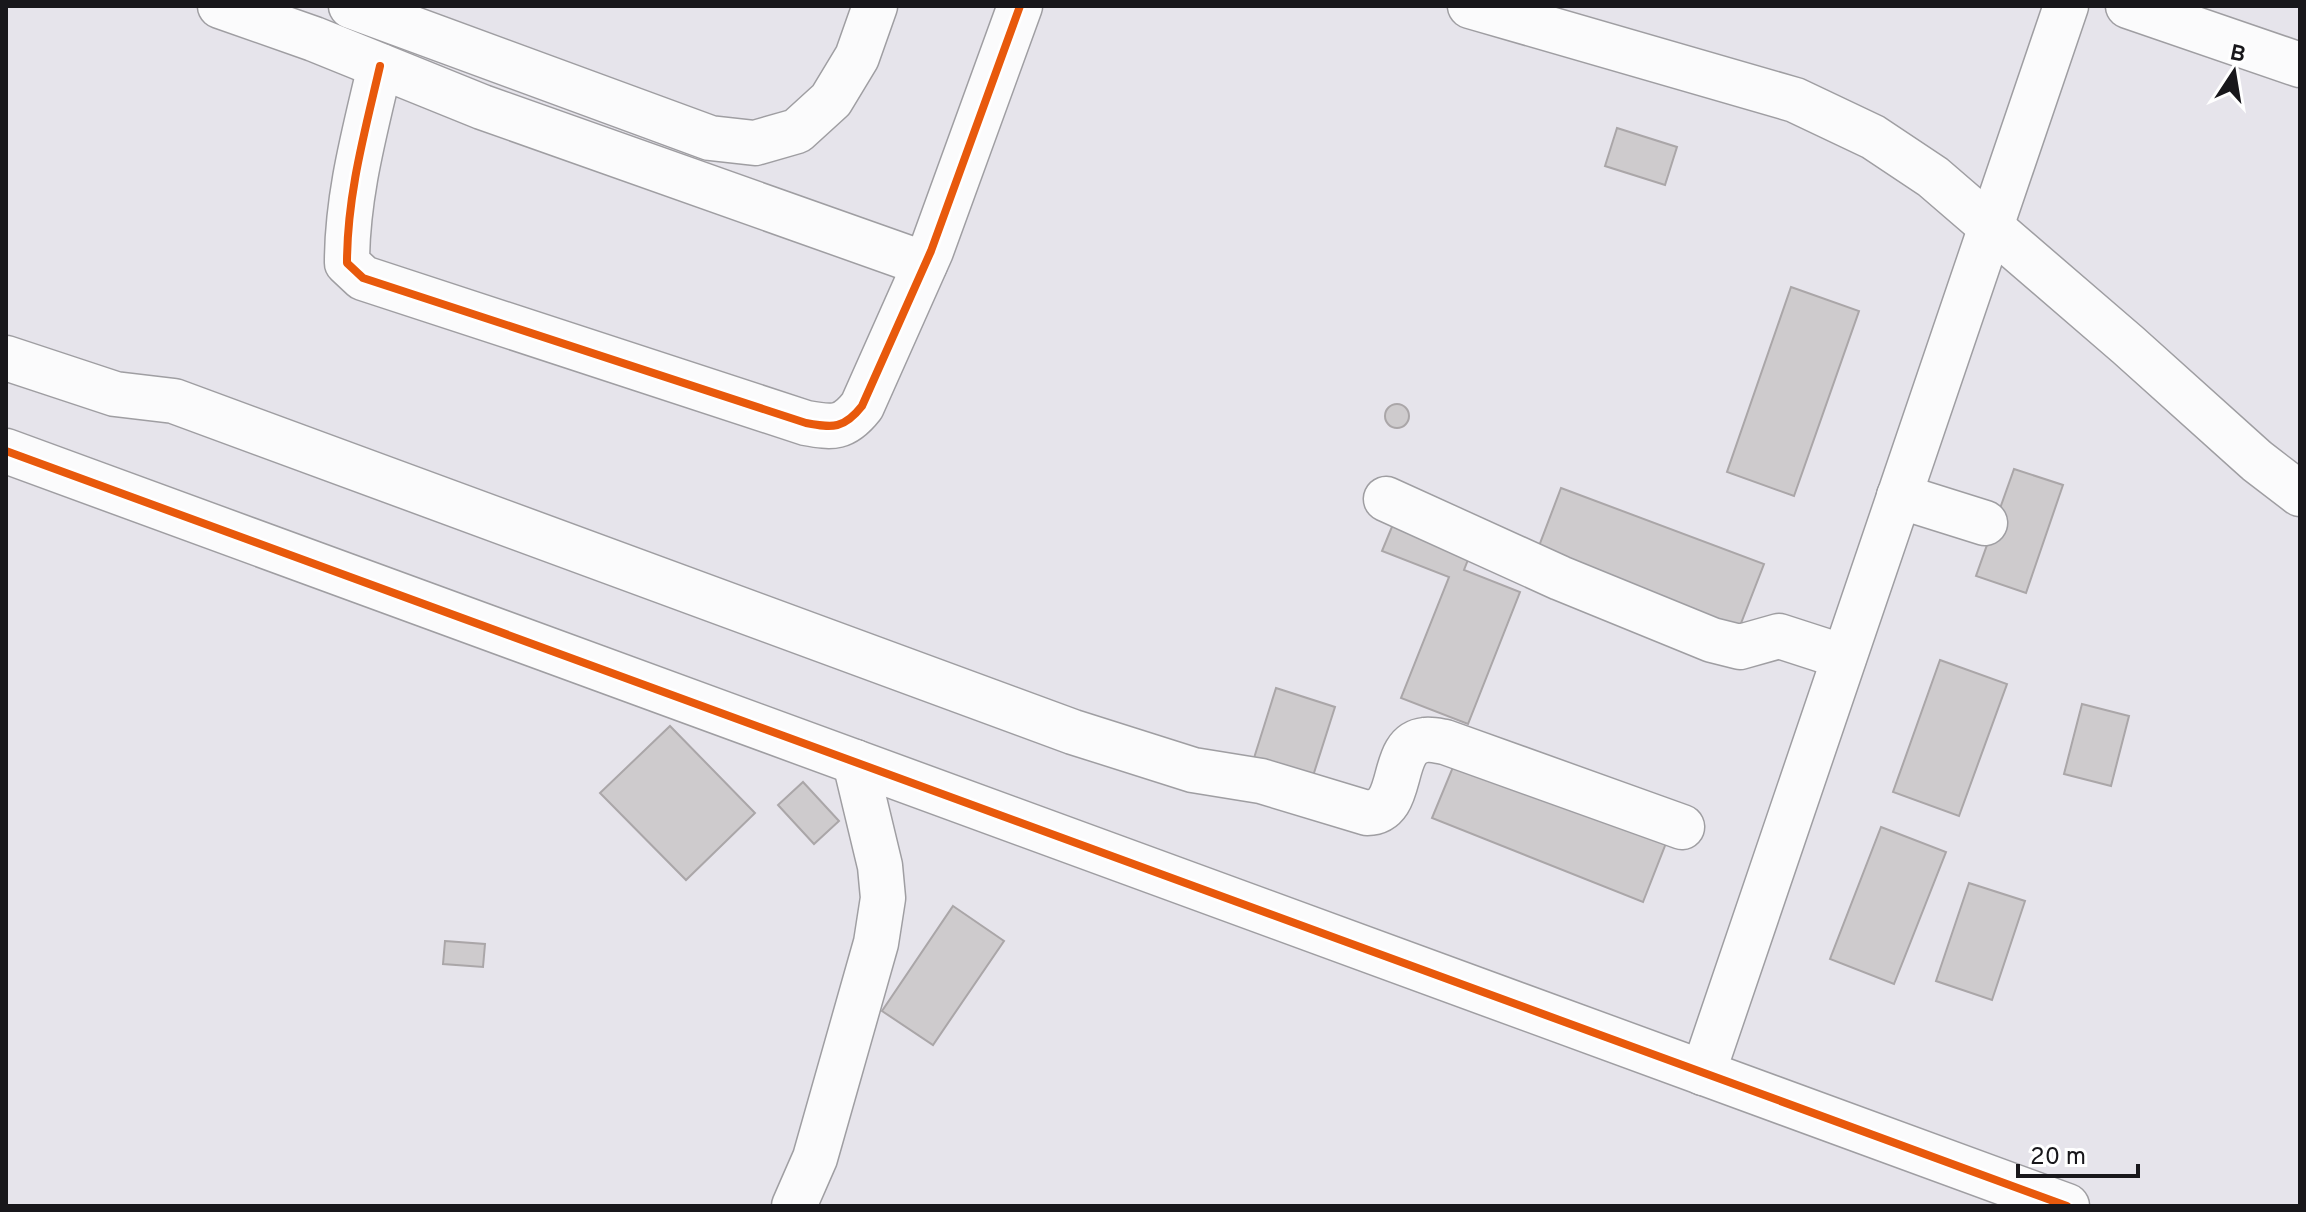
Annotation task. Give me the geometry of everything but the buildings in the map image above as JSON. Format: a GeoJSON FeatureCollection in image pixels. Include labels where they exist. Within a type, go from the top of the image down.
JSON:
{"type":"FeatureCollection","features":[{"type":"Feature","properties":{"kind":"street"},"geometry":{"type":"LineString","coordinates":[[220,6],[314,39],[482,107],[925,264]]}},
{"type":"Feature","properties":{"kind":"street"},"geometry":{"type":"LineString","coordinates":[[351,6],[710,138],[755,143],[797,131],[831,100],[857,57],[875,6]]}},
{"type":"Feature","properties":{"kind":"street"},"geometry":{"type":"LineString","coordinates":[[380,66],[355,173],[347,238],[347,263],[363,278],[829,428],[850,421],[862,406],[925,264],[1020,6]]}},
{"type":"Feature","properties":{"kind":"street"},"geometry":{"type":"LineString","coordinates":[[1470,6],[1795,100],[1873,137],[1933,177],[2257,461],[2300,494]]}},
{"type":"Feature","properties":{"kind":"street"},"geometry":{"type":"LineString","coordinates":[[1703,1073],[2066,6]]}},
{"type":"Feature","properties":{"kind":"street"},"geometry":{"type":"LineString","coordinates":[[2128,6],[2300,65]]}},
{"type":"Feature","properties":{"kind":"street"},"geometry":{"type":"LineString","coordinates":[[6,358],[115,394],[174,401],[1073,732],[1193,770],[1261,781],[1367,813],[1378,813],[1387,807],[1406,753],[1414,744],[1426,740],[1445,742],[1682,827]]}},
{"type":"Feature","properties":{"kind":"street"},"geometry":{"type":"LineString","coordinates":[[6,451],[2067,1206]]}},
{"type":"Feature","properties":{"kind":"street"},"geometry":{"type":"LineString","coordinates":[[1899,496],[1985,523]]}},
{"type":"Feature","properties":{"kind":"street"},"geometry":{"type":"LineString","coordinates":[[1386,499],[1560,578],[1712,640],[1740,647],[1779,636],[1844,657]]}},
{"type":"Feature","properties":{"kind":"street"},"geometry":{"type":"LineString","coordinates":[[794,1206],[819,1143],[876,943],[883,898],[872,826],[855,762]]}},
{"type":"Feature","properties":{"kind":"cycle path"},"geometry":{"type":"LineString","coordinates":[[380,66],[350,213],[347,263],[363,278],[806,423],[831,426],[843,423],[862,406],[931,251],[1020,6]]}},
{"type":"Feature","properties":{"kind":"cycle path"},"geometry":{"type":"LineString","coordinates":[[6,451],[2067,1206]]}}]}
